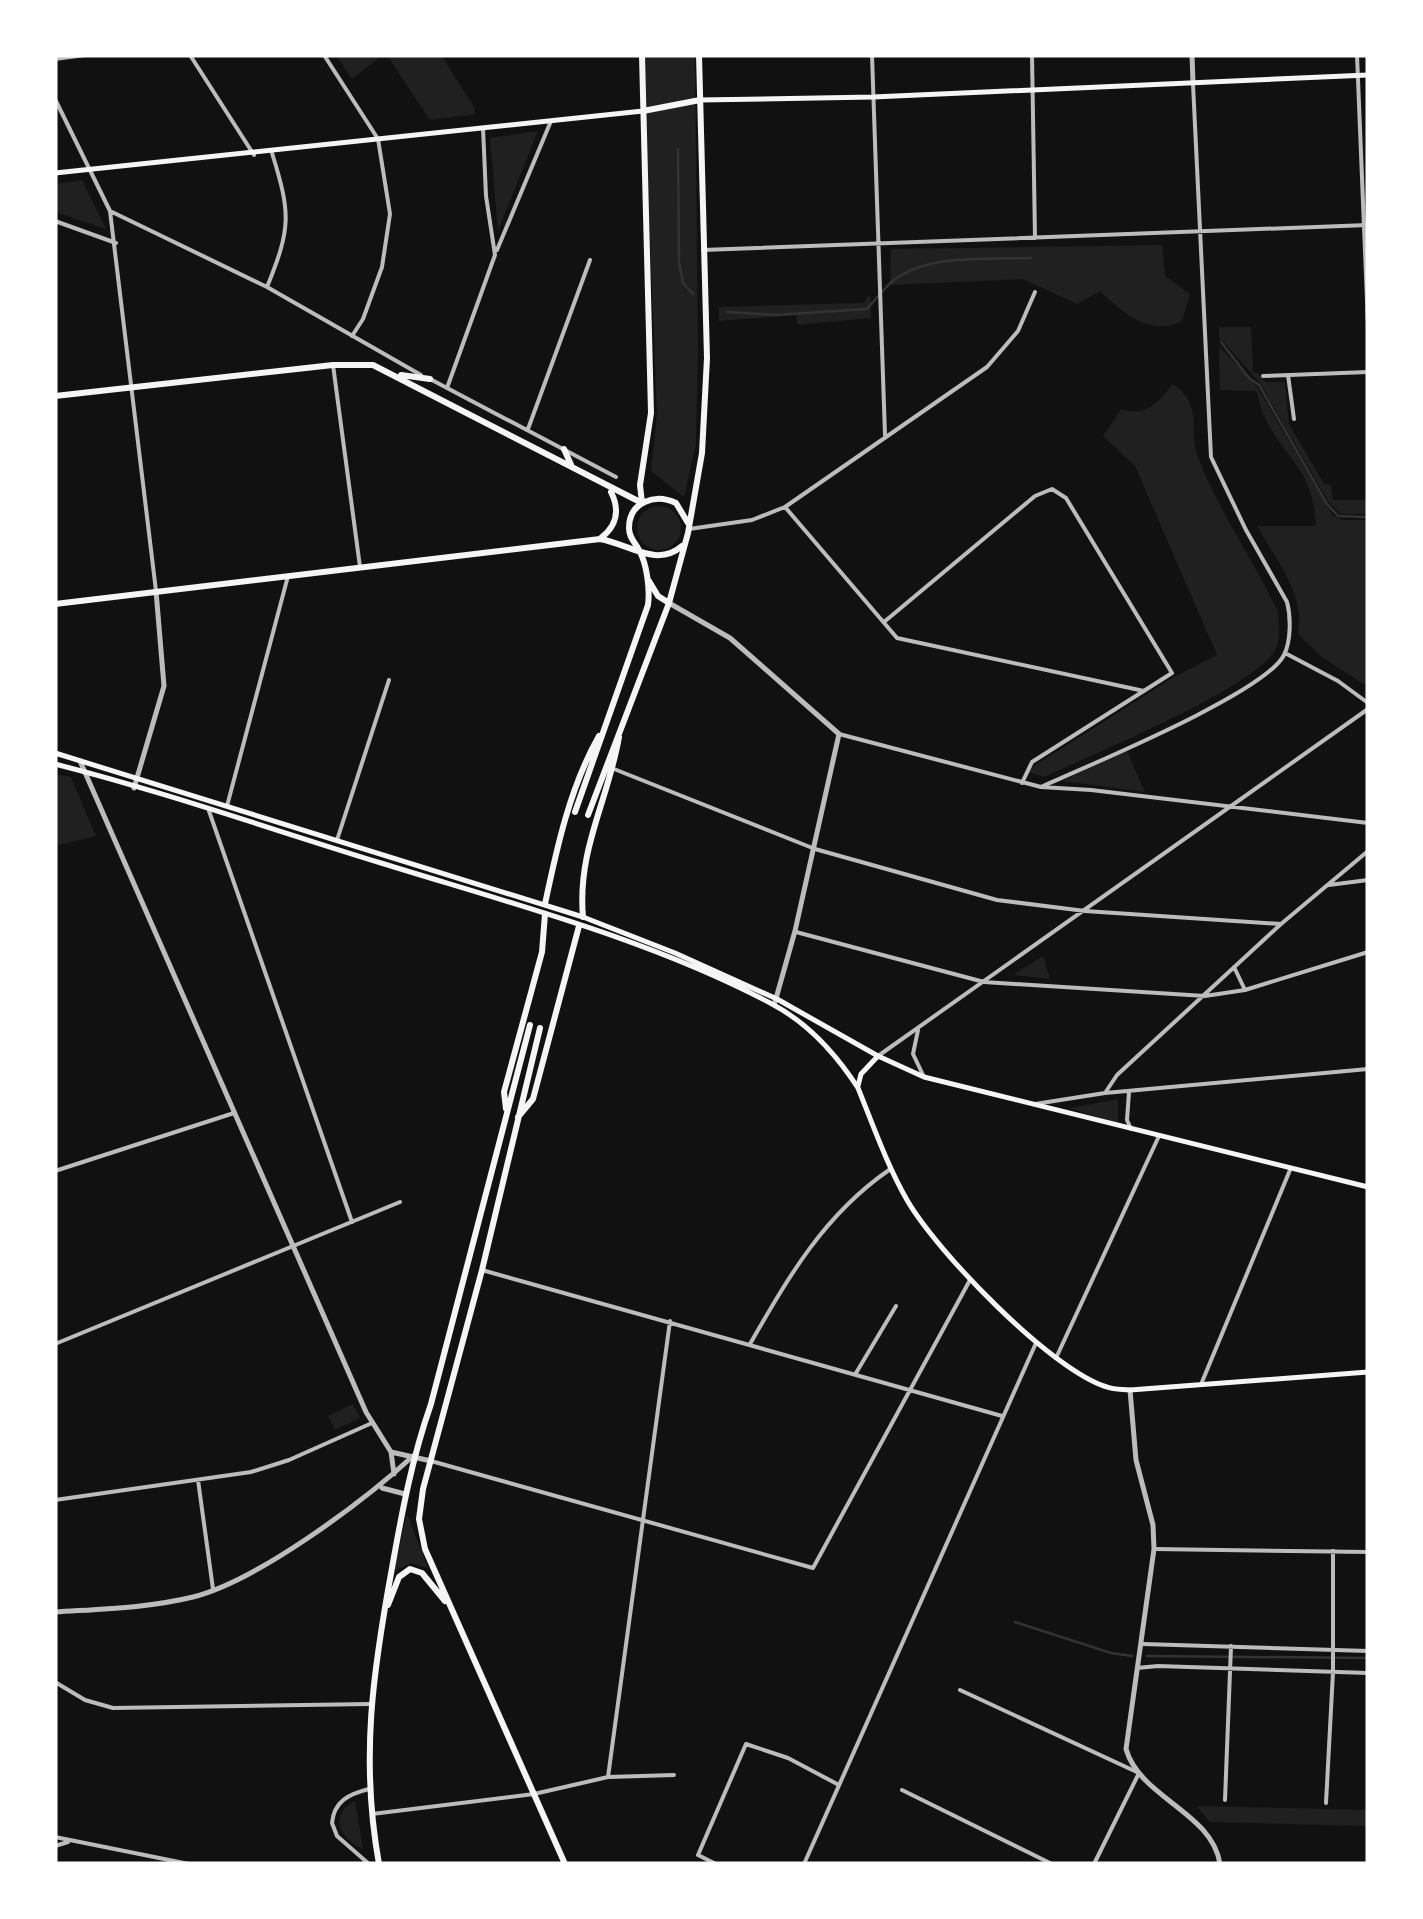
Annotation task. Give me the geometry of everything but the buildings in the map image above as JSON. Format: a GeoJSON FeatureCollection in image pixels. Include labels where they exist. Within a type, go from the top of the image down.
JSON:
{"type":"FeatureCollection","features":[{"type":"Feature","properties":{"kind":"main road"},"geometry":{"type":"LineString","coordinates":[[575,812],[648,605],[646,576],[629,524],[642,503],[640,485],[651,413],[642,55]]}},
{"type":"Feature","properties":{"kind":"main road"},"geometry":{"type":"LineString","coordinates":[[588,815],[669,603],[688,529],[706,410],[699,55]]}},
{"type":"Feature","properties":{"kind":"main road"},"geometry":{"type":"LineString","coordinates":[[55,173],[644,111],[700,100],[1368,75]]}},
{"type":"Feature","properties":{"kind":"main road"},"geometry":{"type":"LineString","coordinates":[[55,396],[333,365],[373,365],[628,498],[642,503],[658,498],[676,503],[687,517],[688,529]]}},
{"type":"Feature","properties":{"kind":"main road"},"geometry":{"type":"LineString","coordinates":[[397,375],[430,380]]}},
{"type":"Feature","properties":{"kind":"main road"},"geometry":{"type":"LineString","coordinates":[[564,449],[572,468]]}},
{"type":"Feature","properties":{"kind":"main road"},"geometry":{"type":"LineString","coordinates":[[628,498],[640,485]]}},
{"type":"Feature","properties":{"kind":"main road"},"geometry":{"type":"LineString","coordinates":[[600,539],[610,530],[616,515],[609,489]]}},
{"type":"Feature","properties":{"kind":"main road"},"geometry":{"type":"LineString","coordinates":[[55,604],[600,539],[653,556],[666,556],[683,545]]}},
{"type":"Feature","properties":{"kind":"main road"},"geometry":{"type":"LineString","coordinates":[[646,576],[658,596],[669,603]]}},
{"type":"Feature","properties":{"kind":"main road"},"geometry":{"type":"LineString","coordinates":[[544,904],[587,758],[610,717]]}},
{"type":"Feature","properties":{"kind":"main road"},"geometry":{"type":"LineString","coordinates":[[583,917],[580,888],[586,852],[614,769],[622,722]]}},
{"type":"Feature","properties":{"kind":"main road"},"geometry":{"type":"LineString","coordinates":[[55,753],[583,917],[676,953],[924,1076],[1368,1187]]}},
{"type":"Feature","properties":{"kind":"main road"},"geometry":{"type":"LineString","coordinates":[[55,764],[545,914],[775,1002],[826,1047],[858,1088],[892,1168],[923,1226],[970,1280],[1056,1358],[1104,1386],[1130,1390],[1368,1372]]}},
{"type":"Feature","properties":{"kind":"main road"},"geometry":{"type":"LineString","coordinates":[[507,1115],[504,1092],[542,952],[545,914]]}},
{"type":"Feature","properties":{"kind":"main road"},"geometry":{"type":"LineString","coordinates":[[518,1118],[534,1099],[579,926]]}},
{"type":"Feature","properties":{"kind":"main road"},"geometry":{"type":"LineString","coordinates":[[379,1864],[369,1789],[370,1704],[382,1620],[412,1456],[430,1404],[530,1024]]}},
{"type":"Feature","properties":{"kind":"main road"},"geometry":{"type":"LineString","coordinates":[[540,1028],[482,1270],[420,1500],[420,1530],[450,1608],[565,1864]]}},
{"type":"Feature","properties":{"kind":"main road"},"geometry":{"type":"LineString","coordinates":[[858,1088],[861,1074],[878,1056]]}},
{"type":"Feature","properties":{"kind":"main road"},"geometry":{"type":"LineString","coordinates":[[382,1620],[400,1576],[410,1569],[422,1573],[450,1608]]}},
{"type":"Feature","properties":{"kind":"street"},"geometry":{"type":"LineString","coordinates":[[55,60],[85,55]]}},
{"type":"Feature","properties":{"kind":"street"},"geometry":{"type":"LineString","coordinates":[[190,55],[254,155]]}},
{"type":"Feature","properties":{"kind":"street"},"geometry":{"type":"LineString","coordinates":[[324,55],[378,139],[390,214],[382,267],[363,319],[352,337]]}},
{"type":"Feature","properties":{"kind":"street"},"geometry":{"type":"LineString","coordinates":[[872,55],[885,435]]}},
{"type":"Feature","properties":{"kind":"street"},"geometry":{"type":"LineString","coordinates":[[1032,55],[1035,238]]}},
{"type":"Feature","properties":{"kind":"street"},"geometry":{"type":"LineString","coordinates":[[1041,788],[1256,684],[1285,653],[1291,615],[1288,602],[1246,530],[1211,458],[1192,55]]}},
{"type":"Feature","properties":{"kind":"street"},"geometry":{"type":"LineString","coordinates":[[1357,55],[1368,325]]}},
{"type":"Feature","properties":{"kind":"street"},"geometry":{"type":"LineString","coordinates":[[55,99],[110,211],[116,243],[164,686],[134,788]]}},
{"type":"Feature","properties":{"kind":"street"},"geometry":{"type":"LineString","coordinates":[[447,388],[495,255],[551,121]]}},
{"type":"Feature","properties":{"kind":"street"},"geometry":{"type":"LineString","coordinates":[[483,128],[486,196],[495,255]]}},
{"type":"Feature","properties":{"kind":"street"},"geometry":{"type":"LineString","coordinates":[[267,287],[284,246],[289,220],[272,153]]}},
{"type":"Feature","properties":{"kind":"street"},"geometry":{"type":"LineString","coordinates":[[110,211],[267,287],[430,380],[616,477]]}},
{"type":"Feature","properties":{"kind":"street"},"geometry":{"type":"LineString","coordinates":[[55,221],[116,243]]}},
{"type":"Feature","properties":{"kind":"street"},"geometry":{"type":"LineString","coordinates":[[703,250],[1365,225]]}},
{"type":"Feature","properties":{"kind":"street"},"geometry":{"type":"LineString","coordinates":[[527,430],[590,260]]}},
{"type":"Feature","properties":{"kind":"street"},"geometry":{"type":"LineString","coordinates":[[688,529],[752,520],[785,506],[988,367],[1018,331],[1035,292]]}},
{"type":"Feature","properties":{"kind":"street"},"geometry":{"type":"LineString","coordinates":[[333,365],[360,567]]}},
{"type":"Feature","properties":{"kind":"street"},"geometry":{"type":"LineString","coordinates":[[1263,376],[1368,372]]}},
{"type":"Feature","properties":{"kind":"street"},"geometry":{"type":"LineString","coordinates":[[1288,375],[1294,419]]}},
{"type":"Feature","properties":{"kind":"street"},"geometry":{"type":"LineString","coordinates":[[884,622],[1035,496],[1052,489],[1066,498],[1172,672],[1032,762],[1022,784]]}},
{"type":"Feature","properties":{"kind":"street"},"geometry":{"type":"LineString","coordinates":[[785,506],[897,638],[1145,692]]}},
{"type":"Feature","properties":{"kind":"street"},"geometry":{"type":"LineString","coordinates":[[227,806],[288,576]]}},
{"type":"Feature","properties":{"kind":"street"},"geometry":{"type":"LineString","coordinates":[[669,603],[730,638],[839,734],[1041,788],[1092,790],[1368,823]]}},
{"type":"Feature","properties":{"kind":"street"},"geometry":{"type":"LineString","coordinates":[[878,1056],[1231,808],[1368,706],[1338,681],[1285,653]]}},
{"type":"Feature","properties":{"kind":"street"},"geometry":{"type":"LineString","coordinates":[[337,840],[389,680]]}},
{"type":"Feature","properties":{"kind":"street"},"geometry":{"type":"LineString","coordinates":[[775,1002],[839,734]]}},
{"type":"Feature","properties":{"kind":"street"},"geometry":{"type":"LineString","coordinates":[[80,760],[372,1424],[391,1452],[394,1474]]}},
{"type":"Feature","properties":{"kind":"street"},"geometry":{"type":"LineString","coordinates":[[614,769],[814,849],[997,900],[1281,924]]}},
{"type":"Feature","properties":{"kind":"street"},"geometry":{"type":"LineString","coordinates":[[209,811],[352,1222]]}},
{"type":"Feature","properties":{"kind":"street"},"geometry":{"type":"LineString","coordinates":[[1105,1093],[1118,1075],[1281,924],[1368,851]]}},
{"type":"Feature","properties":{"kind":"street"},"geometry":{"type":"LineString","coordinates":[[1329,885],[1368,880]]}},
{"type":"Feature","properties":{"kind":"street"},"geometry":{"type":"LineString","coordinates":[[795,931],[984,982],[1205,996],[1246,990],[1368,952]]}},
{"type":"Feature","properties":{"kind":"street"},"geometry":{"type":"LineString","coordinates":[[1234,968],[1246,990]]}},
{"type":"Feature","properties":{"kind":"street"},"geometry":{"type":"LineString","coordinates":[[920,1026],[914,1054],[924,1076]]}},
{"type":"Feature","properties":{"kind":"street"},"geometry":{"type":"LineString","coordinates":[[1029,1105],[1105,1093],[1368,1069]]}},
{"type":"Feature","properties":{"kind":"street"},"geometry":{"type":"LineString","coordinates":[[1129,1092],[1127,1120],[1131,1130]]}},
{"type":"Feature","properties":{"kind":"street"},"geometry":{"type":"LineString","coordinates":[[55,1171],[234,1112]]}},
{"type":"Feature","properties":{"kind":"street"},"geometry":{"type":"LineString","coordinates":[[1056,1358],[1159,1136]]}},
{"type":"Feature","properties":{"kind":"street"},"geometry":{"type":"LineString","coordinates":[[750,1344],[815,1239],[855,1194],[892,1168]]}},
{"type":"Feature","properties":{"kind":"street"},"geometry":{"type":"LineString","coordinates":[[1202,1382],[1290,1170]]}},
{"type":"Feature","properties":{"kind":"street"},"geometry":{"type":"LineString","coordinates":[[55,1344],[400,1202]]}},
{"type":"Feature","properties":{"kind":"street"},"geometry":{"type":"LineString","coordinates":[[482,1270],[1004,1416]]}},
{"type":"Feature","properties":{"kind":"street"},"geometry":{"type":"LineString","coordinates":[[391,1452],[813,1568],[970,1280]]}},
{"type":"Feature","properties":{"kind":"street"},"geometry":{"type":"LineString","coordinates":[[856,1374],[896,1306]]}},
{"type":"Feature","properties":{"kind":"street"},"geometry":{"type":"LineString","coordinates":[[608,1778],[670,1321]]}},
{"type":"Feature","properties":{"kind":"street"},"geometry":{"type":"LineString","coordinates":[[804,1864],[1037,1341]]}},
{"type":"Feature","properties":{"kind":"street"},"geometry":{"type":"LineString","coordinates":[[1130,1390],[1136,1460],[1153,1525],[1154,1549],[1125,1741],[1127,1755],[1139,1773],[1214,1842],[1220,1864]]}},
{"type":"Feature","properties":{"kind":"street"},"geometry":{"type":"LineString","coordinates":[[55,1500],[270,1467],[372,1424]]}},
{"type":"Feature","properties":{"kind":"street"},"geometry":{"type":"LineString","coordinates":[[55,1612],[154,1604],[213,1591],[254,1571],[378,1488],[412,1456]]}},
{"type":"Feature","properties":{"kind":"street"},"geometry":{"type":"LineString","coordinates":[[198,1480],[213,1591]]}},
{"type":"Feature","properties":{"kind":"street"},"geometry":{"type":"LineString","coordinates":[[378,1488],[406,1494]]}},
{"type":"Feature","properties":{"kind":"street"},"geometry":{"type":"LineString","coordinates":[[1154,1549],[1368,1552]]}},
{"type":"Feature","properties":{"kind":"street"},"geometry":{"type":"LineString","coordinates":[[1326,1802],[1333,1551]]}},
{"type":"Feature","properties":{"kind":"street"},"geometry":{"type":"LineString","coordinates":[[1142,1644],[1368,1651]]}},
{"type":"Feature","properties":{"kind":"street"},"geometry":{"type":"LineString","coordinates":[[1224,1800],[1232,1646]]}},
{"type":"Feature","properties":{"kind":"street"},"geometry":{"type":"LineString","coordinates":[[1138,1668],[1368,1673]]}},
{"type":"Feature","properties":{"kind":"street"},"geometry":{"type":"LineString","coordinates":[[55,1682],[85,1700],[114,1708],[370,1704]]}},
{"type":"Feature","properties":{"kind":"street"},"geometry":{"type":"LineString","coordinates":[[960,1690],[1139,1773]]}},
{"type":"Feature","properties":{"kind":"street"},"geometry":{"type":"LineString","coordinates":[[716,1864],[698,1855],[746,1744],[788,1758],[839,1786]]}},
{"type":"Feature","properties":{"kind":"street"},"geometry":{"type":"LineString","coordinates":[[1094,1864],[1139,1773]]}},
{"type":"Feature","properties":{"kind":"street"},"geometry":{"type":"LineString","coordinates":[[372,1814],[534,1794],[608,1778],[674,1774]]}},
{"type":"Feature","properties":{"kind":"street"},"geometry":{"type":"LineString","coordinates":[[369,1789],[338,1803],[332,1823],[337,1836],[369,1864]]}},
{"type":"Feature","properties":{"kind":"street"},"geometry":{"type":"LineString","coordinates":[[902,1790],[1052,1864]]}},
{"type":"Feature","properties":{"kind":"street"},"geometry":{"type":"LineString","coordinates":[[55,1837],[189,1864]]}},
{"type":"Feature","properties":{"kind":"street"},"geometry":{"type":"LineString","coordinates":[[55,1846],[73,1841]]}},
{"type":"Feature","properties":{"kind":"shaded area"},"geometry":{"type":"Polygon","coordinates":[[[336,55],[383,55],[352,79],[336,55]]]}},
{"type":"Feature","properties":{"kind":"shaded area"},"geometry":{"type":"Polygon","coordinates":[[[387,55],[441,55],[475,114],[430,120],[387,55]]]}},
{"type":"Feature","properties":{"kind":"shaded area"},"geometry":{"type":"Polygon","coordinates":[[[643,55],[695,55],[696,444],[684,497],[651,468],[657,415],[643,55]]]}},
{"type":"Feature","properties":{"kind":"shaded area"},"geometry":{"type":"Polygon","coordinates":[[[538,131],[498,231],[490,138],[538,131]]]}},
{"type":"Feature","properties":{"kind":"shaded area"},"geometry":{"type":"Polygon","coordinates":[[[82,180],[106,229],[55,212],[55,184],[82,180]]]}},
{"type":"Feature","properties":{"kind":"shaded area"},"geometry":{"type":"Polygon","coordinates":[[[1162,245],[1165,276],[1190,294],[1182,321],[1170,325],[1138,320],[1100,291],[1077,304],[1023,279],[890,285],[891,249],[1162,245]]]}},
{"type":"Feature","properties":{"kind":"shaded area"},"geometry":{"type":"Polygon","coordinates":[[[870,294],[871,318],[797,325],[796,315],[719,321],[719,307],[864,303],[870,294]]]}},
{"type":"Feature","properties":{"kind":"shaded area"},"geometry":{"type":"Polygon","coordinates":[[[1219,327],[1251,327],[1253,372],[1265,382],[1285,382],[1289,424],[1324,484],[1331,485],[1333,500],[1368,500],[1368,514],[1341,514],[1329,503],[1260,383],[1219,337],[1219,327]]]}},
{"type":"Feature","properties":{"kind":"shaded area"},"geometry":{"type":"Polygon","coordinates":[[[1219,346],[1257,387],[1333,516],[1368,520],[1368,687],[1322,657],[1298,634],[1298,606],[1293,592],[1257,526],[1316,526],[1311,495],[1268,424],[1256,391],[1220,390],[1219,346]]]}},
{"type":"Feature","properties":{"kind":"shaded area"},"geometry":{"type":"Polygon","coordinates":[[[1173,384],[1189,401],[1196,449],[1207,480],[1278,612],[1277,646],[1261,666],[1237,683],[1169,720],[1044,777],[1029,772],[1174,677],[1217,655],[1135,466],[1103,436],[1121,409],[1145,410],[1173,384]]]}},
{"type":"Feature","properties":{"kind":"shaded area"},"geometry":{"type":"Polygon","coordinates":[[[659,506],[674,513],[681,528],[674,543],[659,550],[644,543],[637,528],[644,513],[659,506]]]}},
{"type":"Feature","properties":{"kind":"shaded area"},"geometry":{"type":"Polygon","coordinates":[[[1127,751],[1145,792],[1062,781],[1127,751]]]}},
{"type":"Feature","properties":{"kind":"shaded area"},"geometry":{"type":"Polygon","coordinates":[[[55,774],[71,777],[96,836],[55,846],[55,774]]]}},
{"type":"Feature","properties":{"kind":"shaded area"},"geometry":{"type":"Polygon","coordinates":[[[1043,956],[1050,979],[1013,975],[1043,956]]]}},
{"type":"Feature","properties":{"kind":"shaded area"},"geometry":{"type":"Polygon","coordinates":[[[1118,1099],[1118,1124],[1070,1108],[1118,1099]]]}},
{"type":"Feature","properties":{"kind":"shaded area"},"geometry":{"type":"Polygon","coordinates":[[[353,1404],[360,1418],[335,1430],[328,1416],[353,1404]]]}},
{"type":"Feature","properties":{"kind":"shaded area"},"geometry":{"type":"Polygon","coordinates":[[[407,1514],[428,1568],[411,1563],[394,1571],[407,1514]]]}},
{"type":"Feature","properties":{"kind":"shaded area"},"geometry":{"type":"Polygon","coordinates":[[[355,1801],[363,1849],[348,1840],[340,1826],[342,1813],[355,1801]]]}},
{"type":"Feature","properties":{"kind":"shaded area"},"geometry":{"type":"Polygon","coordinates":[[[1196,1806],[1368,1810],[1368,1826],[1210,1822],[1196,1806]]]}},
{"type":"Feature","properties":{"kind":"waterway"},"geometry":{"type":"LineString","coordinates":[[678,149],[679,262],[683,283],[693,294]]}},
{"type":"Feature","properties":{"kind":"waterway"},"geometry":{"type":"LineString","coordinates":[[727,312],[775,315],[867,309],[894,280],[925,265],[1031,258]]}},
{"type":"Feature","properties":{"kind":"waterway"},"geometry":{"type":"LineString","coordinates":[[1221,342],[1259,385],[1327,504],[1338,516],[1368,517]]}},
{"type":"Feature","properties":{"kind":"waterway"},"geometry":{"type":"LineString","coordinates":[[1015,1622],[1132,1656]]}},
{"type":"Feature","properties":{"kind":"waterway"},"geometry":{"type":"LineString","coordinates":[[1147,1656],[1368,1658]]}}]}
